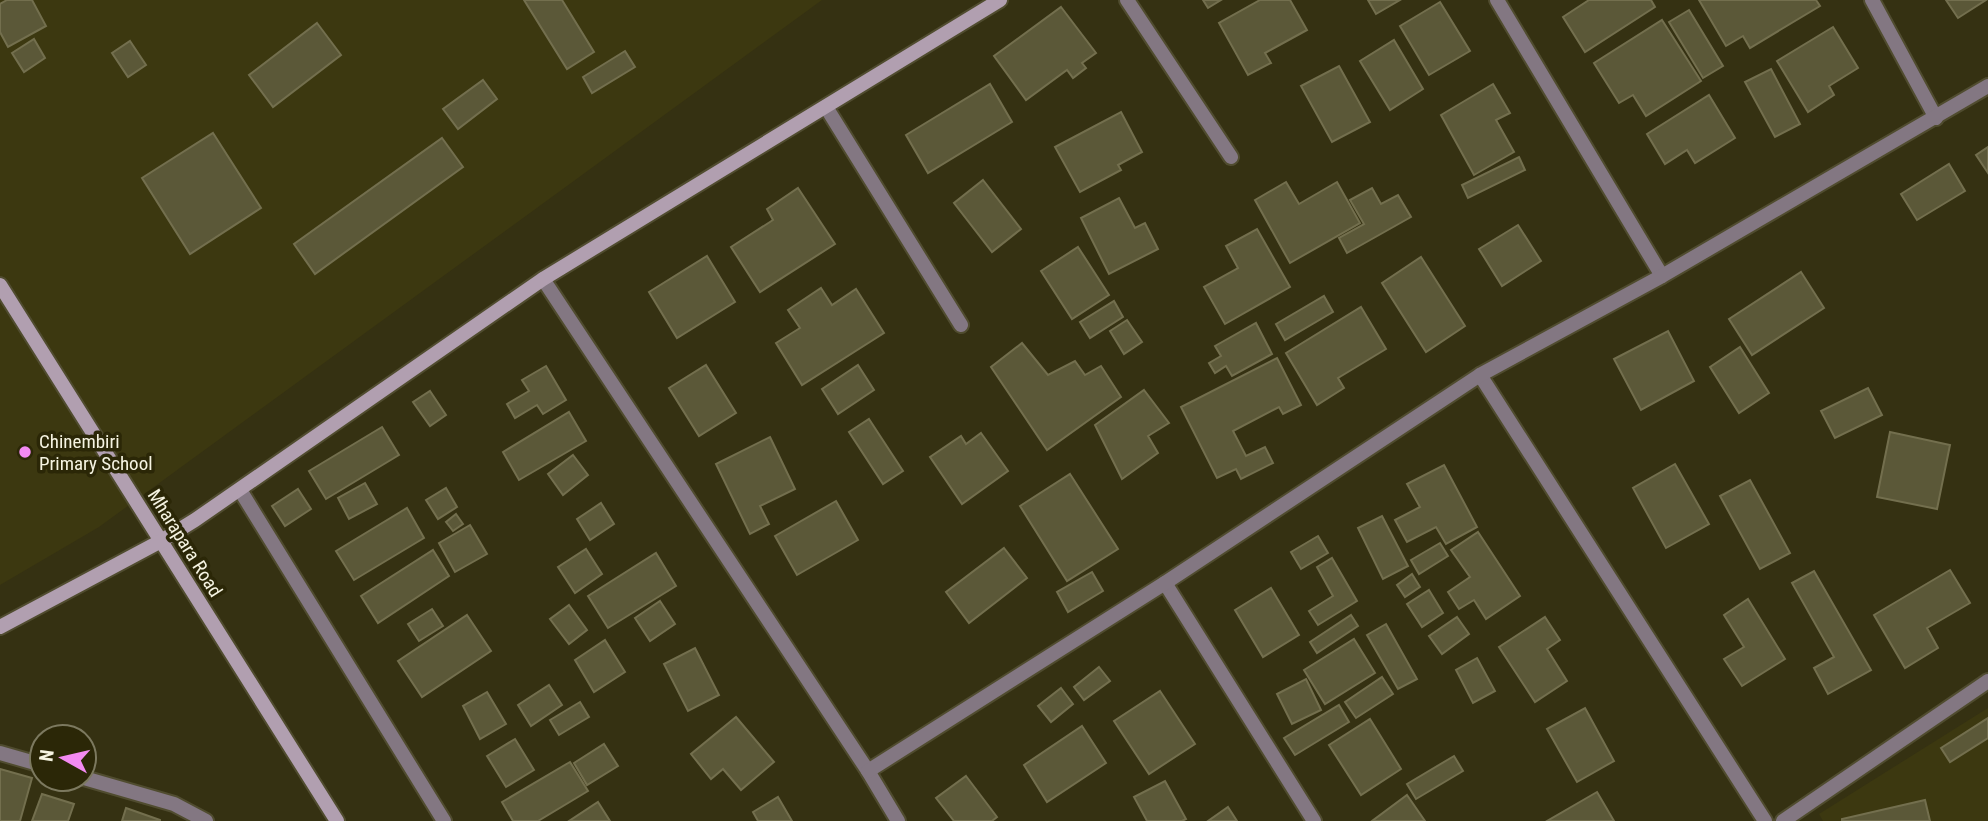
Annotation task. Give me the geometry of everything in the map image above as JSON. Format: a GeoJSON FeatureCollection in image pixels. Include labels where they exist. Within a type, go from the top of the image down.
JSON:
{"type":"FeatureCollection","features":[{"type":"Feature","properties":{"kind":"street"},"geometry":{"type":"LineString","coordinates":[[0,628],[161,541],[240,490],[544,279],[1000,0]]}},
{"type":"Feature","properties":{"kind":"street"},"geometry":{"type":"LineString","coordinates":[[1127,0],[1231,157]]}},
{"type":"Feature","properties":{"kind":"street"},"geometry":{"type":"LineString","coordinates":[[1497,0],[1661,276]]}},
{"type":"Feature","properties":{"kind":"street"},"geometry":{"type":"LineString","coordinates":[[1872,0],[1936,118]]}},
{"type":"Feature","properties":{"kind":"street"},"geometry":{"type":"LineString","coordinates":[[868,771],[1166,583],[1480,375],[1661,276],[1988,86]]}},
{"type":"Feature","properties":{"kind":"street"},"geometry":{"type":"LineString","coordinates":[[826,107],[961,325]]}},
{"type":"Feature","properties":{"kind":"street"},"geometry":{"type":"LineString","coordinates":[[544,279],[868,771],[898,821]]}},
{"type":"Feature","properties":{"kind":"street","name":"Mharapara Road"},"geometry":{"type":"LineString","coordinates":[[0,285],[337,821]]}},
{"type":"Feature","properties":{"kind":"street"},"geometry":{"type":"LineString","coordinates":[[1480,375],[1765,821]]}},
{"type":"Feature","properties":{"kind":"street"},"geometry":{"type":"LineString","coordinates":[[240,490],[444,821]]}},
{"type":"Feature","properties":{"kind":"street"},"geometry":{"type":"LineString","coordinates":[[1166,583],[1314,821]]}},
{"type":"Feature","properties":{"kind":"street"},"geometry":{"type":"LineString","coordinates":[[1783,821],[1988,681]]}},
{"type":"Feature","properties":{"kind":"street"},"geometry":{"type":"LineString","coordinates":[[0,753],[28,761]]}},
{"type":"Feature","properties":{"kind":"street"},"geometry":{"type":"LineString","coordinates":[[98,782],[174,804],[206,821]]}},
{"type":"Feature","properties":{"kind":"shaded area"},"geometry":{"type":"Polygon","coordinates":[[[0,0],[822,0],[99,527],[0,585],[0,0]]]}},
{"type":"Feature","properties":{"kind":"shaded area"},"geometry":{"type":"Polygon","coordinates":[[[1988,708],[1988,821],[1823,821],[1819,814],[1988,708]]]}},
{"type":"Feature","properties":{"kind":"building"},"geometry":{"type":"Polygon","coordinates":[[[7,0],[32,0],[46,26],[8,47],[0,32],[0,4],[7,0]]]}},
{"type":"Feature","properties":{"kind":"building"},"geometry":{"type":"Polygon","coordinates":[[[524,0],[562,0],[594,52],[567,69],[524,0]]]}},
{"type":"Feature","properties":{"kind":"building"},"geometry":{"type":"Polygon","coordinates":[[[1203,0],[1221,0],[1208,8],[1203,0]]]}},
{"type":"Feature","properties":{"kind":"building"},"geometry":{"type":"Polygon","coordinates":[[[1260,0],[1290,0],[1307,30],[1265,53],[1271,63],[1248,75],[1219,23],[1260,0]]]}},
{"type":"Feature","properties":{"kind":"building"},"geometry":{"type":"Polygon","coordinates":[[[1368,0],[1400,0],[1376,14],[1368,0]]]}},
{"type":"Feature","properties":{"kind":"building"},"geometry":{"type":"Polygon","coordinates":[[[1589,0],[1651,0],[1655,7],[1585,52],[1563,17],[1589,0]]]}},
{"type":"Feature","properties":{"kind":"building"},"geometry":{"type":"Polygon","coordinates":[[[1699,0],[1816,0],[1820,6],[1750,48],[1743,36],[1726,46],[1699,0]]]}},
{"type":"Feature","properties":{"kind":"building"},"geometry":{"type":"Polygon","coordinates":[[[1946,0],[1986,0],[1958,18],[1946,0]]]}},
{"type":"Feature","properties":{"kind":"building"},"geometry":{"type":"Polygon","coordinates":[[[1440,2],[1470,51],[1429,75],[1400,26],[1440,2]]]}},
{"type":"Feature","properties":{"kind":"building"},"geometry":{"type":"Polygon","coordinates":[[[1061,7],[1096,53],[1082,63],[1086,68],[1073,78],[1067,70],[1026,100],[994,56],[1061,7]]]}},
{"type":"Feature","properties":{"kind":"building"},"geometry":{"type":"Polygon","coordinates":[[[1689,10],[1723,66],[1703,78],[1669,22],[1689,10]]]}},
{"type":"Feature","properties":{"kind":"building"},"geometry":{"type":"Polygon","coordinates":[[[1662,20],[1701,81],[1646,116],[1633,95],[1619,103],[1594,63],[1662,20]]]}},
{"type":"Feature","properties":{"kind":"building"},"geometry":{"type":"Polygon","coordinates":[[[317,23],[341,55],[273,107],[249,75],[317,23]]]}},
{"type":"Feature","properties":{"kind":"building"},"geometry":{"type":"Polygon","coordinates":[[[1833,27],[1858,68],[1829,86],[1834,95],[1808,112],[1777,61],[1833,27]]]}},
{"type":"Feature","properties":{"kind":"building"},"geometry":{"type":"Polygon","coordinates":[[[34,39],[45,58],[24,72],[12,53],[34,39]]]}},
{"type":"Feature","properties":{"kind":"building"},"geometry":{"type":"Polygon","coordinates":[[[1394,40],[1423,89],[1390,110],[1360,61],[1394,40]]]}},
{"type":"Feature","properties":{"kind":"building"},"geometry":{"type":"Polygon","coordinates":[[[130,41],[146,65],[128,77],[112,53],[130,41]]]}},
{"type":"Feature","properties":{"kind":"building"},"geometry":{"type":"Polygon","coordinates":[[[625,51],[635,67],[592,93],[583,77],[625,51]]]}},
{"type":"Feature","properties":{"kind":"building"},"geometry":{"type":"Polygon","coordinates":[[[1339,66],[1370,122],[1332,142],[1301,86],[1339,66]]]}},
{"type":"Feature","properties":{"kind":"building"},"geometry":{"type":"Polygon","coordinates":[[[1771,69],[1800,124],[1775,137],[1745,82],[1771,69]]]}},
{"type":"Feature","properties":{"kind":"building"},"geometry":{"type":"Polygon","coordinates":[[[483,80],[497,99],[458,129],[443,109],[483,80]]]}},
{"type":"Feature","properties":{"kind":"building"},"geometry":{"type":"Polygon","coordinates":[[[990,84],[1012,122],[928,173],[906,135],[990,84]]]}},
{"type":"Feature","properties":{"kind":"building"},"geometry":{"type":"Polygon","coordinates":[[[1493,84],[1510,113],[1496,120],[1514,152],[1474,175],[1441,115],[1493,84]]]}},
{"type":"Feature","properties":{"kind":"building"},"geometry":{"type":"Polygon","coordinates":[[[1709,95],[1735,138],[1695,163],[1687,150],[1665,164],[1647,134],[1709,95]]]}},
{"type":"Feature","properties":{"kind":"building"},"geometry":{"type":"Polygon","coordinates":[[[1121,112],[1142,152],[1118,165],[1121,170],[1080,192],[1055,147],[1121,112]]]}},
{"type":"Feature","properties":{"kind":"building"},"geometry":{"type":"Polygon","coordinates":[[[213,133],[261,208],[190,254],[142,178],[213,133]]]}},
{"type":"Feature","properties":{"kind":"building"},"geometry":{"type":"Polygon","coordinates":[[[442,138],[463,167],[315,274],[294,244],[442,138]]]}},
{"type":"Feature","properties":{"kind":"building"},"geometry":{"type":"Polygon","coordinates":[[[1988,147],[1988,173],[1976,155],[1988,147]]]}},
{"type":"Feature","properties":{"kind":"building"},"geometry":{"type":"Polygon","coordinates":[[[1519,157],[1525,170],[1468,198],[1462,185],[1519,157]]]}},
{"type":"Feature","properties":{"kind":"building"},"geometry":{"type":"Polygon","coordinates":[[[1949,164],[1965,191],[1917,220],[1901,194],[1949,164]]]}},
{"type":"Feature","properties":{"kind":"building"},"geometry":{"type":"Polygon","coordinates":[[[983,180],[1021,229],[992,252],[954,203],[983,180]]]}},
{"type":"Feature","properties":{"kind":"building"},"geometry":{"type":"Polygon","coordinates":[[[1286,182],[1299,204],[1337,182],[1360,223],[1290,263],[1255,200],[1286,182]]]}},
{"type":"Feature","properties":{"kind":"building"},"geometry":{"type":"Polygon","coordinates":[[[798,188],[835,244],[760,292],[731,247],[773,220],[767,209],[798,188]]]}},
{"type":"Feature","properties":{"kind":"building"},"geometry":{"type":"Polygon","coordinates":[[[1372,188],[1381,204],[1398,195],[1411,217],[1347,253],[1339,238],[1364,224],[1350,200],[1372,188]]]}},
{"type":"Feature","properties":{"kind":"building"},"geometry":{"type":"Polygon","coordinates":[[[1119,198],[1135,228],[1145,223],[1158,249],[1109,274],[1081,218],[1119,198]]]}},
{"type":"Feature","properties":{"kind":"building"},"geometry":{"type":"Polygon","coordinates":[[[1518,225],[1541,261],[1502,286],[1479,249],[1518,225]]]}},
{"type":"Feature","properties":{"kind":"building"},"geometry":{"type":"Polygon","coordinates":[[[1257,229],[1290,287],[1225,324],[1204,287],[1238,268],[1226,246],[1257,229]]]}},
{"type":"Feature","properties":{"kind":"building"},"geometry":{"type":"Polygon","coordinates":[[[1078,247],[1109,295],[1072,319],[1041,271],[1078,247]]]}},
{"type":"Feature","properties":{"kind":"building"},"geometry":{"type":"Polygon","coordinates":[[[707,256],[735,302],[677,338],[649,292],[707,256]]]}},
{"type":"Feature","properties":{"kind":"building"},"geometry":{"type":"Polygon","coordinates":[[[1421,257],[1465,326],[1426,352],[1382,283],[1421,257]]]}},
{"type":"Feature","properties":{"kind":"building"},"geometry":{"type":"Polygon","coordinates":[[[1801,272],[1824,308],[1752,355],[1729,319],[1801,272]]]}},
{"type":"Feature","properties":{"kind":"building"},"geometry":{"type":"Polygon","coordinates":[[[821,288],[832,305],[856,289],[884,333],[802,385],[776,343],[800,328],[788,310],[821,288]]]}},
{"type":"Feature","properties":{"kind":"building"},"geometry":{"type":"Polygon","coordinates":[[[1324,296],[1333,312],[1285,340],[1276,324],[1324,296]]]}},
{"type":"Feature","properties":{"kind":"building"},"geometry":{"type":"Polygon","coordinates":[[[1114,301],[1123,317],[1090,338],[1080,322],[1114,301]]]}},
{"type":"Feature","properties":{"kind":"building"},"geometry":{"type":"Polygon","coordinates":[[[1361,307],[1386,349],[1338,378],[1344,388],[1317,405],[1286,353],[1361,307]]]}},
{"type":"Feature","properties":{"kind":"building"},"geometry":{"type":"Polygon","coordinates":[[[1127,320],[1142,342],[1124,354],[1110,331],[1127,320]]]}},
{"type":"Feature","properties":{"kind":"building"},"geometry":{"type":"Polygon","coordinates":[[[1256,323],[1272,354],[1232,376],[1226,366],[1215,373],[1209,363],[1221,356],[1215,346],[1256,323]]]}},
{"type":"Feature","properties":{"kind":"building"},"geometry":{"type":"Polygon","coordinates":[[[1668,331],[1694,381],[1641,410],[1614,359],[1668,331]]]}},
{"type":"Feature","properties":{"kind":"building"},"geometry":{"type":"Polygon","coordinates":[[[1022,343],[1048,375],[1075,361],[1085,375],[1101,366],[1121,397],[1047,450],[991,367],[1022,343]]]}},
{"type":"Feature","properties":{"kind":"building"},"geometry":{"type":"Polygon","coordinates":[[[1740,347],[1769,393],[1739,413],[1710,367],[1740,347]]]}},
{"type":"Feature","properties":{"kind":"building"},"geometry":{"type":"Polygon","coordinates":[[[1277,358],[1301,405],[1283,414],[1279,407],[1233,431],[1246,456],[1265,447],[1273,463],[1241,479],[1236,469],[1217,478],[1181,407],[1277,358]]]}},
{"type":"Feature","properties":{"kind":"building"},"geometry":{"type":"Polygon","coordinates":[[[706,365],[736,413],[699,436],[669,388],[706,365]]]}},
{"type":"Feature","properties":{"kind":"building"},"geometry":{"type":"Polygon","coordinates":[[[858,365],[874,390],[838,414],[822,389],[858,365]]]}},
{"type":"Feature","properties":{"kind":"building"},"geometry":{"type":"Polygon","coordinates":[[[546,366],[566,400],[543,414],[537,405],[515,418],[507,404],[529,391],[522,380],[546,366]]]}},
{"type":"Feature","properties":{"kind":"building"},"geometry":{"type":"Polygon","coordinates":[[[1868,388],[1882,415],[1835,438],[1821,411],[1868,388]]]}},
{"type":"Feature","properties":{"kind":"building"},"geometry":{"type":"Polygon","coordinates":[[[1144,390],[1169,423],[1148,436],[1158,453],[1122,479],[1095,425],[1144,390]]]}},
{"type":"Feature","properties":{"kind":"building"},"geometry":{"type":"Polygon","coordinates":[[[430,391],[446,415],[430,426],[413,402],[430,391]]]}},
{"type":"Feature","properties":{"kind":"building"},"geometry":{"type":"Polygon","coordinates":[[[569,412],[586,441],[519,480],[503,452],[569,412]]]}},
{"type":"Feature","properties":{"kind":"building"},"geometry":{"type":"Polygon","coordinates":[[[869,419],[903,471],[883,484],[849,432],[869,419]]]}},
{"type":"Feature","properties":{"kind":"building"},"geometry":{"type":"Polygon","coordinates":[[[382,427],[399,455],[326,499],[309,471],[382,427]]]}},
{"type":"Feature","properties":{"kind":"building"},"geometry":{"type":"Polygon","coordinates":[[[1890,432],[1950,445],[1937,509],[1877,497],[1890,432]]]}},
{"type":"Feature","properties":{"kind":"building"},"geometry":{"type":"Polygon","coordinates":[[[981,433],[1008,471],[962,504],[930,457],[961,436],[966,444],[981,433]]]}},
{"type":"Feature","properties":{"kind":"building"},"geometry":{"type":"Polygon","coordinates":[[[770,437],[795,489],[760,506],[769,524],[750,534],[716,464],[770,437]]]}},
{"type":"Feature","properties":{"kind":"building"},"geometry":{"type":"Polygon","coordinates":[[[573,455],[588,475],[563,495],[548,474],[573,455]]]}},
{"type":"Feature","properties":{"kind":"building"},"geometry":{"type":"Polygon","coordinates":[[[1675,464],[1709,524],[1666,548],[1633,488],[1675,464]]]}},
{"type":"Feature","properties":{"kind":"building"},"geometry":{"type":"Polygon","coordinates":[[[1444,465],[1477,527],[1446,544],[1436,527],[1407,542],[1395,520],[1420,507],[1407,484],[1444,465]]]}},
{"type":"Feature","properties":{"kind":"building"},"geometry":{"type":"Polygon","coordinates":[[[1070,474],[1118,549],[1067,581],[1020,506],[1070,474]]]}},
{"type":"Feature","properties":{"kind":"building"},"geometry":{"type":"Polygon","coordinates":[[[1750,480],[1790,553],[1760,569],[1720,496],[1750,480]]]}},
{"type":"Feature","properties":{"kind":"building"},"geometry":{"type":"Polygon","coordinates":[[[365,483],[377,504],[349,519],[338,498],[365,483]]]}},
{"type":"Feature","properties":{"kind":"building"},"geometry":{"type":"Polygon","coordinates":[[[446,488],[457,507],[438,519],[426,500],[446,488]]]}},
{"type":"Feature","properties":{"kind":"building"},"geometry":{"type":"Polygon","coordinates":[[[298,489],[311,509],[285,526],[272,506],[298,489]]]}},
{"type":"Feature","properties":{"kind":"building"},"geometry":{"type":"Polygon","coordinates":[[[836,501],[858,540],[797,575],[775,536],[836,501]]]}},
{"type":"Feature","properties":{"kind":"building"},"geometry":{"type":"Polygon","coordinates":[[[601,503],[614,524],[590,540],[577,519],[601,503]]]}},
{"type":"Feature","properties":{"kind":"building"},"geometry":{"type":"Polygon","coordinates":[[[407,508],[424,538],[354,580],[336,551],[407,508]]]}},
{"type":"Feature","properties":{"kind":"building"},"geometry":{"type":"Polygon","coordinates":[[[456,514],[463,524],[453,531],[446,522],[456,514]]]}},
{"type":"Feature","properties":{"kind":"building"},"geometry":{"type":"Polygon","coordinates":[[[1382,516],[1408,566],[1383,579],[1358,528],[1382,516]]]}},
{"type":"Feature","properties":{"kind":"building"},"geometry":{"type":"Polygon","coordinates":[[[470,525],[487,554],[455,572],[439,543],[470,525]]]}},
{"type":"Feature","properties":{"kind":"building"},"geometry":{"type":"Polygon","coordinates":[[[1478,532],[1520,596],[1486,619],[1474,600],[1459,609],[1448,592],[1470,577],[1451,550],[1478,532]]]}},
{"type":"Feature","properties":{"kind":"building"},"geometry":{"type":"Polygon","coordinates":[[[1318,536],[1328,553],[1301,569],[1291,552],[1318,536]]]}},
{"type":"Feature","properties":{"kind":"building"},"geometry":{"type":"Polygon","coordinates":[[[1440,543],[1448,556],[1419,574],[1411,560],[1440,543]]]}},
{"type":"Feature","properties":{"kind":"building"},"geometry":{"type":"Polygon","coordinates":[[[1004,548],[1027,578],[969,623],[946,592],[1004,548]]]}},
{"type":"Feature","properties":{"kind":"building"},"geometry":{"type":"Polygon","coordinates":[[[586,549],[602,574],[575,593],[558,567],[586,549]]]}},
{"type":"Feature","properties":{"kind":"building"},"geometry":{"type":"Polygon","coordinates":[[[433,550],[449,576],[378,623],[361,596],[433,550]]]}},
{"type":"Feature","properties":{"kind":"building"},"geometry":{"type":"Polygon","coordinates":[[[656,553],[676,586],[608,628],[588,596],[656,553]]]}},
{"type":"Feature","properties":{"kind":"building"},"geometry":{"type":"Polygon","coordinates":[[[1332,558],[1357,601],[1318,625],[1309,611],[1333,596],[1317,567],[1332,558]]]}},
{"type":"Feature","properties":{"kind":"building"},"geometry":{"type":"Polygon","coordinates":[[[1950,570],[1970,603],[1927,628],[1938,648],[1905,668],[1874,615],[1950,570]]]}},
{"type":"Feature","properties":{"kind":"building"},"geometry":{"type":"Polygon","coordinates":[[[1814,571],[1871,670],[1828,694],[1814,668],[1834,657],[1792,583],[1814,571]]]}},
{"type":"Feature","properties":{"kind":"building"},"geometry":{"type":"Polygon","coordinates":[[[1092,572],[1103,591],[1068,612],[1057,592],[1092,572]]]}},
{"type":"Feature","properties":{"kind":"building"},"geometry":{"type":"Polygon","coordinates":[[[1412,574],[1420,587],[1405,597],[1397,585],[1412,574]]]}},
{"type":"Feature","properties":{"kind":"building"},"geometry":{"type":"Polygon","coordinates":[[[1271,588],[1299,635],[1263,657],[1235,610],[1271,588]]]}},
{"type":"Feature","properties":{"kind":"building"},"geometry":{"type":"Polygon","coordinates":[[[1429,590],[1443,613],[1422,627],[1407,604],[1429,590]]]}},
{"type":"Feature","properties":{"kind":"building"},"geometry":{"type":"Polygon","coordinates":[[[1748,599],[1785,659],[1742,686],[1724,659],[1744,647],[1724,615],[1748,599]]]}},
{"type":"Feature","properties":{"kind":"building"},"geometry":{"type":"Polygon","coordinates":[[[660,601],[675,624],[650,641],[635,618],[660,601]]]}},
{"type":"Feature","properties":{"kind":"building"},"geometry":{"type":"Polygon","coordinates":[[[569,605],[587,630],[569,644],[550,619],[569,605]]]}},
{"type":"Feature","properties":{"kind":"building"},"geometry":{"type":"Polygon","coordinates":[[[432,609],[443,626],[419,641],[408,624],[432,609]]]}},
{"type":"Feature","properties":{"kind":"building"},"geometry":{"type":"Polygon","coordinates":[[[467,615],[491,651],[422,697],[398,661],[467,615]]]}},
{"type":"Feature","properties":{"kind":"building"},"geometry":{"type":"Polygon","coordinates":[[[1351,615],[1358,626],[1317,653],[1310,642],[1351,615]]]}},
{"type":"Feature","properties":{"kind":"building"},"geometry":{"type":"Polygon","coordinates":[[[1457,617],[1469,634],[1442,654],[1429,636],[1457,617]]]}},
{"type":"Feature","properties":{"kind":"building"},"geometry":{"type":"Polygon","coordinates":[[[1545,617],[1560,640],[1547,649],[1567,681],[1535,702],[1499,647],[1545,617]]]}},
{"type":"Feature","properties":{"kind":"building"},"geometry":{"type":"Polygon","coordinates":[[[1386,624],[1417,679],[1398,689],[1367,635],[1386,624]]]}},
{"type":"Feature","properties":{"kind":"building"},"geometry":{"type":"Polygon","coordinates":[[[1354,639],[1375,673],[1325,704],[1304,670],[1354,639]]]}},
{"type":"Feature","properties":{"kind":"building"},"geometry":{"type":"Polygon","coordinates":[[[605,640],[625,672],[594,692],[575,660],[605,640]]]}},
{"type":"Feature","properties":{"kind":"building"},"geometry":{"type":"Polygon","coordinates":[[[695,648],[719,695],[688,711],[664,664],[695,648]]]}},
{"type":"Feature","properties":{"kind":"building"},"geometry":{"type":"Polygon","coordinates":[[[1477,658],[1495,691],[1473,703],[1456,670],[1477,658]]]}},
{"type":"Feature","properties":{"kind":"building"},"geometry":{"type":"Polygon","coordinates":[[[1099,667],[1110,681],[1084,700],[1074,687],[1099,667]]]}},
{"type":"Feature","properties":{"kind":"building"},"geometry":{"type":"Polygon","coordinates":[[[1382,677],[1393,694],[1356,718],[1345,702],[1382,677]]]}},
{"type":"Feature","properties":{"kind":"building"},"geometry":{"type":"Polygon","coordinates":[[[1306,679],[1321,710],[1292,724],[1277,694],[1306,679]]]}},
{"type":"Feature","properties":{"kind":"building"},"geometry":{"type":"Polygon","coordinates":[[[549,685],[562,705],[531,726],[518,705],[549,685]]]}},
{"type":"Feature","properties":{"kind":"building"},"geometry":{"type":"Polygon","coordinates":[[[1061,688],[1073,704],[1051,722],[1038,706],[1061,688]]]}},
{"type":"Feature","properties":{"kind":"building"},"geometry":{"type":"Polygon","coordinates":[[[1160,691],[1195,744],[1149,774],[1114,721],[1160,691]]]}},
{"type":"Feature","properties":{"kind":"building"},"geometry":{"type":"Polygon","coordinates":[[[487,692],[506,724],[480,739],[463,706],[487,692]]]}},
{"type":"Feature","properties":{"kind":"building"},"geometry":{"type":"Polygon","coordinates":[[[580,702],[589,717],[559,735],[550,720],[580,702]]]}},
{"type":"Feature","properties":{"kind":"building"},"geometry":{"type":"Polygon","coordinates":[[[1339,705],[1349,722],[1295,755],[1284,738],[1339,705]]]}},
{"type":"Feature","properties":{"kind":"building"},"geometry":{"type":"Polygon","coordinates":[[[1585,708],[1614,761],[1577,782],[1547,729],[1585,708]]]}},
{"type":"Feature","properties":{"kind":"building"},"geometry":{"type":"Polygon","coordinates":[[[736,717],[774,762],[741,790],[723,769],[711,779],[691,754],[736,717]]]}},
{"type":"Feature","properties":{"kind":"building"},"geometry":{"type":"Polygon","coordinates":[[[1988,718],[1988,738],[1950,762],[1941,748],[1988,718]]]}},
{"type":"Feature","properties":{"kind":"building"},"geometry":{"type":"Polygon","coordinates":[[[1370,719],[1401,769],[1361,795],[1329,745],[1370,719]]]}},
{"type":"Feature","properties":{"kind":"building"},"geometry":{"type":"Polygon","coordinates":[[[1082,726],[1106,763],[1047,802],[1024,765],[1082,726]]]}},
{"type":"Feature","properties":{"kind":"building"},"geometry":{"type":"Polygon","coordinates":[[[515,739],[534,770],[506,787],[487,756],[515,739]]]}},
{"type":"Feature","properties":{"kind":"building"},"geometry":{"type":"Polygon","coordinates":[[[604,744],[618,766],[587,785],[574,763],[604,744]]]}},
{"type":"Feature","properties":{"kind":"building"},"geometry":{"type":"Polygon","coordinates":[[[1454,756],[1463,771],[1416,799],[1407,784],[1454,756]]]}},
{"type":"Feature","properties":{"kind":"building"},"geometry":{"type":"Polygon","coordinates":[[[570,762],[588,791],[538,821],[513,821],[502,802],[570,762]]]}},
{"type":"Feature","properties":{"kind":"building"},"geometry":{"type":"Polygon","coordinates":[[[0,769],[28,777],[28,792],[20,821],[0,821],[0,769]]]}},
{"type":"Feature","properties":{"kind":"building"},"geometry":{"type":"Polygon","coordinates":[[[966,776],[997,817],[992,821],[954,821],[936,798],[966,776]]]}},
{"type":"Feature","properties":{"kind":"building"},"geometry":{"type":"Polygon","coordinates":[[[1165,781],[1186,819],[1147,821],[1134,797],[1165,781]]]}},
{"type":"Feature","properties":{"kind":"building"},"geometry":{"type":"Polygon","coordinates":[[[1597,792],[1614,821],[1547,821],[1597,792]]]}},
{"type":"Feature","properties":{"kind":"building"},"geometry":{"type":"Polygon","coordinates":[[[42,794],[74,804],[68,821],[32,821],[42,794]]]}},
{"type":"Feature","properties":{"kind":"building"},"geometry":{"type":"Polygon","coordinates":[[[1407,795],[1425,821],[1372,821],[1407,795]]]}},
{"type":"Feature","properties":{"kind":"building"},"geometry":{"type":"Polygon","coordinates":[[[778,797],[792,821],[758,821],[753,812],[778,797]]]}},
{"type":"Feature","properties":{"kind":"building"},"geometry":{"type":"Polygon","coordinates":[[[1925,800],[1930,821],[1842,821],[1842,819],[1925,800]]]}},
{"type":"Feature","properties":{"kind":"building"},"geometry":{"type":"Polygon","coordinates":[[[598,802],[610,821],[569,821],[598,802]]]}},
{"type":"Feature","properties":{"kind":"building"},"geometry":{"type":"Polygon","coordinates":[[[1228,807],[1237,821],[1208,821],[1228,807]]]}},
{"type":"Feature","properties":{"kind":"building"},"geometry":{"type":"Polygon","coordinates":[[[126,808],[160,820],[160,821],[122,821],[126,808]]]}},
{"type":"Feature","properties":{"kind":"place","name":"Chinembiri Primary School"},"geometry":{"type":"Point","coordinates":[25,452]}}]}
